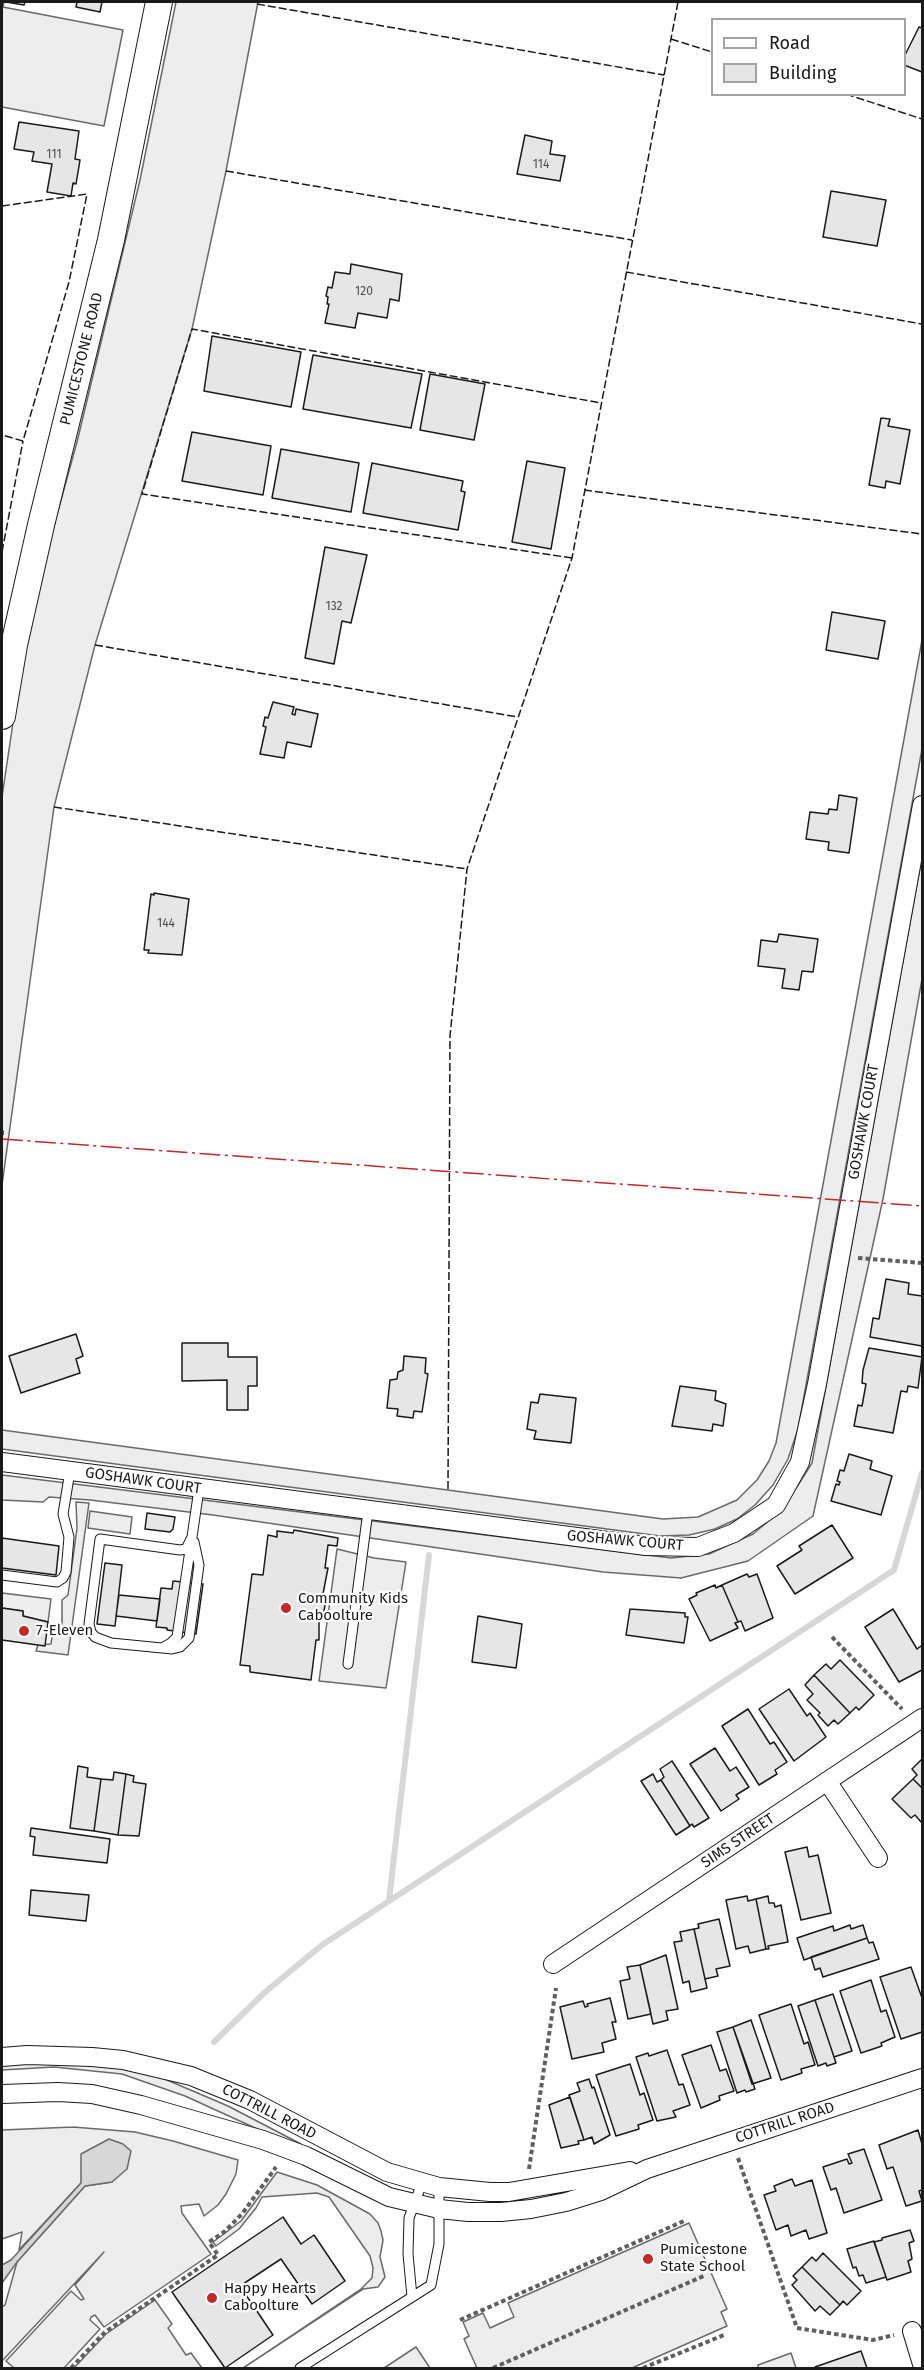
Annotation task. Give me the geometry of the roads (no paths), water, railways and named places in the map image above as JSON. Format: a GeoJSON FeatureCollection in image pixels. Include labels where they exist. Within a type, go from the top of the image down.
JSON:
{"type":"FeatureCollection","features":[{"type":"Feature","properties":{"kind":"main road","name":"PUMICESTONE ROAD"},"geometry":{"type":"LineString","coordinates":[[2,716],[14,645],[41,525],[114,229],[159,2]]}},
{"type":"Feature","properties":{"kind":"street","name":"GOSHAWK COURT"},"geometry":{"type":"LineString","coordinates":[[2,1462],[646,1546],[698,1547],[734,1533],[776,1505],[800,1462],[817,1384],[922,805]]}},
{"type":"Feature","properties":{"kind":"street","name":"SIMS STREET"},"geometry":{"type":"LineString","coordinates":[[553,1964],[919,1720]]}},
{"type":"Feature","properties":{"kind":"street"},"geometry":{"type":"LineString","coordinates":[[827,1781],[878,1858]]}},
{"type":"Feature","properties":{"kind":"street","name":"COTTRILL ROAD"},"geometry":{"type":"LineString","coordinates":[[2,2058],[38,2055],[102,2058],[123,2060],[191,2076],[250,2100],[387,2172],[431,2185],[509,2192],[647,2169]]}},
{"type":"Feature","properties":{"kind":"street","name":"COTTRILL ROAD"},"geometry":{"type":"LineString","coordinates":[[2,2094],[58,2092],[92,2094],[141,2105],[263,2140],[306,2156],[380,2193],[439,2209],[468,2212],[531,2210],[566,2202],[601,2191],[647,2169],[922,2078]]}},
{"type":"Feature","properties":{"kind":"street"},"geometry":{"type":"LineString","coordinates":[[912,2331],[922,2364]]}},
{"type":"Feature","properties":{"kind":"lane"},"geometry":{"type":"LineString","coordinates":[[2,1575],[57,1582],[63,1578],[66,1572],[69,1537],[63,1514],[70,1471]]}},
{"type":"Feature","properties":{"kind":"lane"},"geometry":{"type":"LineString","coordinates":[[192,1537],[186,1549],[180,1550],[100,1539],[89,1624],[90,1632],[95,1637],[111,1643],[162,1648],[177,1636],[192,1537],[199,1489]]}},
{"type":"Feature","properties":{"kind":"lane"},"geometry":{"type":"LineString","coordinates":[[348,1664],[368,1511]]}},
{"type":"Feature","properties":{"kind":"lane"},"geometry":{"type":"LineString","coordinates":[[412,2297],[408,2265],[409,2218],[416,2203],[431,2185]]}},
{"type":"Feature","properties":{"kind":"lane"},"geometry":{"type":"LineString","coordinates":[[300,2368],[431,2285],[439,2244],[439,2209],[431,2185]]}},
{"type":"Feature","properties":{"kind":"waterway"},"geometry":{"type":"LineString","coordinates":[[214,2042],[264,1993],[322,1945],[894,1570],[922,1473]]}},
{"type":"Feature","properties":{"kind":"waterway"},"geometry":{"type":"LineString","coordinates":[[389,1900],[429,1555]]}},
{"type":"Feature","properties":{"kind":"place","name":"Community Kids Caboolture"},"geometry":{"type":"Point","coordinates":[286,1608]}},
{"type":"Feature","properties":{"kind":"place","name":"7-Eleven"},"geometry":{"type":"Point","coordinates":[24,1631]}},
{"type":"Feature","properties":{"kind":"place","name":"Pumicestone State School"},"geometry":{"type":"Point","coordinates":[648,2259]}},
{"type":"Feature","properties":{"kind":"place","name":"Happy Hearts Caboolture"},"geometry":{"type":"Point","coordinates":[212,2298]}}]}
